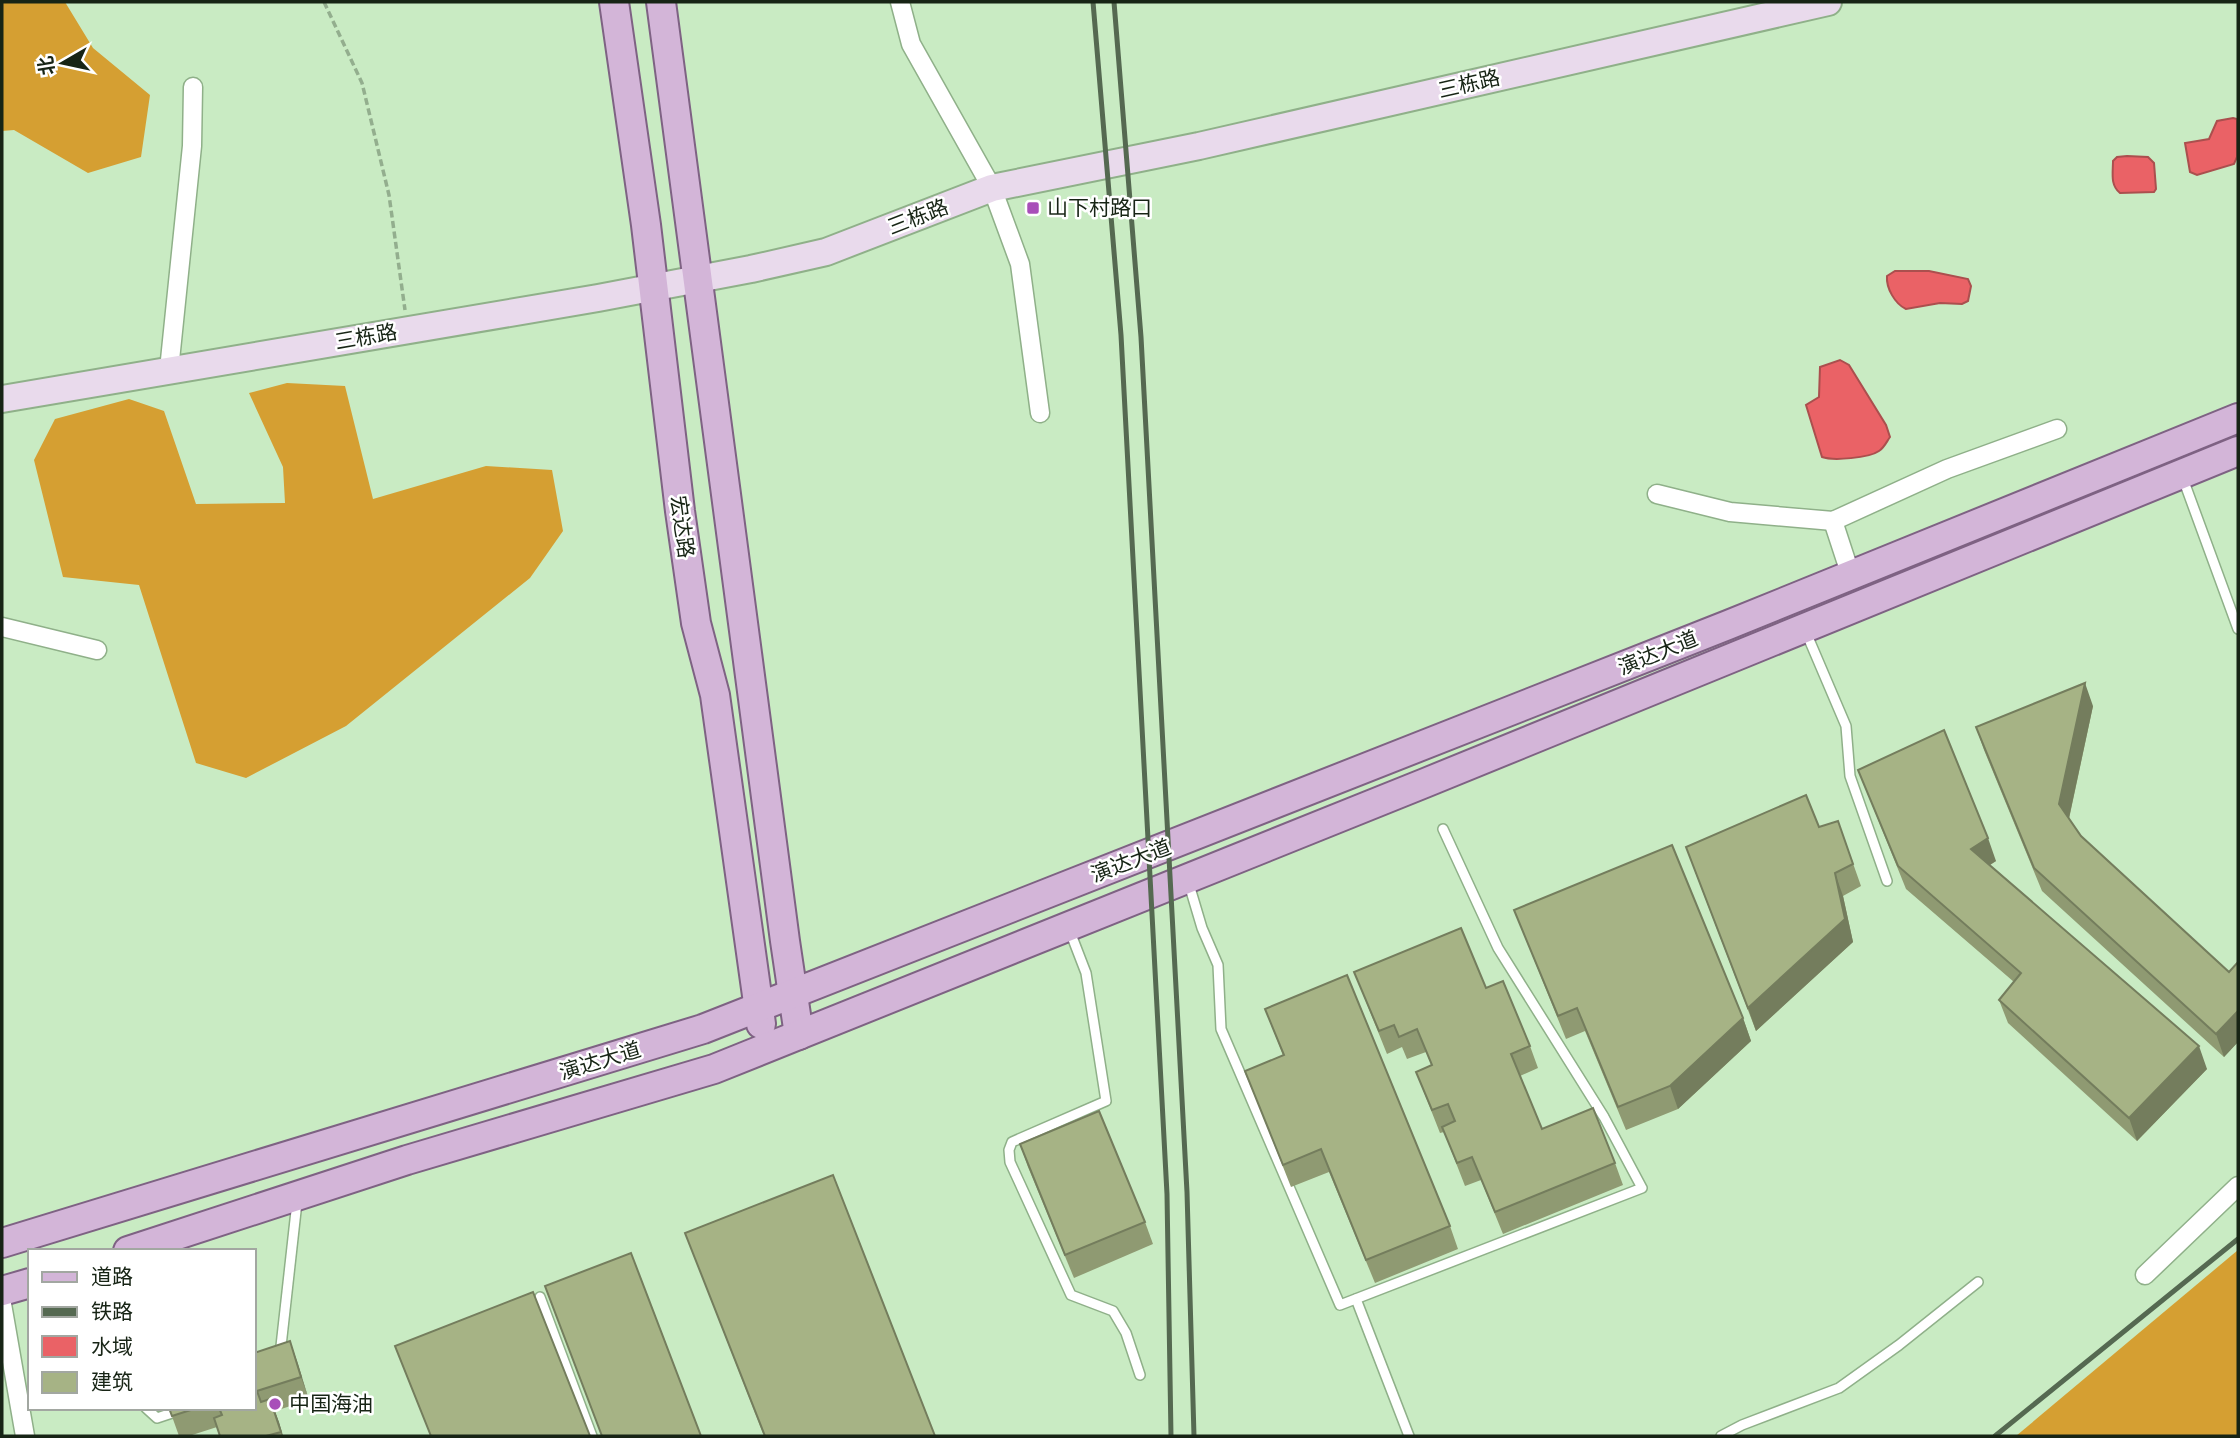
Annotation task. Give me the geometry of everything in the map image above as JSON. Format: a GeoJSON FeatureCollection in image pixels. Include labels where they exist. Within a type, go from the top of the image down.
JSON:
{"type":"FeatureCollection","features":[{"type":"Feature","properties":{"kind":"main road","name":"宏达路"},"geometry":{"type":"LineString","coordinates":[[614,2],[696,624],[715,695],[765,1049]]}},
{"type":"Feature","properties":{"kind":"main road"},"geometry":{"type":"LineString","coordinates":[[661,2],[799,1035]]}},
{"type":"Feature","properties":{"kind":"main road","name":"三栋路"},"geometry":{"type":"LineString","coordinates":[[2,399],[698,279],[826,252],[992,188],[1199,146],[1828,2]]}},
{"type":"Feature","properties":{"kind":"main road","name":"演达大道"},"geometry":{"type":"LineString","coordinates":[[2,1243],[703,1029],[1851,576],[2238,418]]}},
{"type":"Feature","properties":{"kind":"main road","name":"演达大道"},"geometry":{"type":"LineString","coordinates":[[134,1249],[407,1160],[714,1069],[2238,451]]}},
{"type":"Feature","properties":{"kind":"street"},"geometry":{"type":"LineString","coordinates":[[900,2],[911,44],[992,188],[1020,264],[1040,413]]}},
{"type":"Feature","properties":{"kind":"street"},"geometry":{"type":"LineString","coordinates":[[169,370],[192,146],[193,87]]}},
{"type":"Feature","properties":{"kind":"street"},"geometry":{"type":"LineString","coordinates":[[1657,494],[1730,512],[1833,522],[1947,469],[2057,429]]}},
{"type":"Feature","properties":{"kind":"street"},"geometry":{"type":"LineString","coordinates":[[1833,522],[1851,576]]}},
{"type":"Feature","properties":{"kind":"street"},"geometry":{"type":"LineString","coordinates":[[2,627],[97,650]]}},
{"type":"Feature","properties":{"kind":"street"},"geometry":{"type":"LineString","coordinates":[[2145,1275],[2238,1186]]}},
{"type":"Feature","properties":{"kind":"street"},"geometry":{"type":"LineString","coordinates":[[15,1291],[25,1436]]}},
{"type":"Feature","properties":{"kind":"lane"},"geometry":{"type":"LineString","coordinates":[[2182,474],[2238,629]]}},
{"type":"Feature","properties":{"kind":"lane"},"geometry":{"type":"LineString","coordinates":[[1804,628],[1846,726],[1850,776],[1887,881]]}},
{"type":"Feature","properties":{"kind":"lane"},"geometry":{"type":"LineString","coordinates":[[1188,879],[1202,928],[1218,965],[1220,1030],[1340,1305],[1642,1188],[1604,1117],[1498,948],[1443,829]]}},
{"type":"Feature","properties":{"kind":"lane"},"geometry":{"type":"LineString","coordinates":[[1068,927],[1086,973],[1106,1101],[1012,1142],[1009,1150],[1010,1161],[1071,1294],[1113,1311],[1126,1333],[1140,1375]]}},
{"type":"Feature","properties":{"kind":"lane"},"geometry":{"type":"LineString","coordinates":[[278,1371],[298,1195]]}},
{"type":"Feature","properties":{"kind":"lane"},"geometry":{"type":"LineString","coordinates":[[1721,1436],[1742,1425],[1839,1388],[1899,1345],[1978,1282]]}},
{"type":"Feature","properties":{"kind":"lane"},"geometry":{"type":"LineString","coordinates":[[540,1297],[592,1436]]}},
{"type":"Feature","properties":{"kind":"lane"},"geometry":{"type":"LineString","coordinates":[[1356,1299],[1409,1436]]}},
{"type":"Feature","properties":{"kind":"lane"},"geometry":{"type":"LineString","coordinates":[[148,1410],[157,1418],[172,1413]]}},
{"type":"Feature","properties":{"kind":"path"},"geometry":{"type":"LineString","coordinates":[[324,2],[362,83],[389,195],[408,330]]}},
{"type":"Feature","properties":{"kind":"shaded area"},"geometry":{"type":"Polygon","coordinates":[[[2,2],[65,2],[93,48],[150,95],[141,157],[88,173],[14,130],[2,131],[2,2]]]}},
{"type":"Feature","properties":{"kind":"shaded area"},"geometry":{"type":"Polygon","coordinates":[[[287,383],[345,386],[373,499],[486,466],[552,470],[563,531],[530,578],[346,726],[246,778],[196,763],[139,585],[63,577],[34,460],[55,419],[129,399],[164,411],[196,504],[285,503],[283,467],[249,393],[287,383]]]}},
{"type":"Feature","properties":{"kind":"shaded area"},"geometry":{"type":"Polygon","coordinates":[[[2238,1250],[2238,1436],[2016,1436],[2238,1250]]]}},
{"type":"Feature","properties":{"kind":"water"},"geometry":{"type":"Polygon","coordinates":[[[2237,119],[2237,157],[2234,164],[2197,175],[2190,172],[2185,143],[2209,139],[2217,121],[2237,119]]]}},
{"type":"Feature","properties":{"kind":"water"},"geometry":{"type":"Polygon","coordinates":[[[2117,157],[2148,157],[2154,163],[2154,192],[2120,193],[2117,190],[2113,178],[2113,161],[2117,157]]]}},
{"type":"Feature","properties":{"kind":"water"},"geometry":{"type":"Polygon","coordinates":[[[1895,271],[1929,271],[1968,279],[1971,286],[1968,301],[1962,304],[1940,303],[1906,309],[1895,300],[1888,286],[1887,276],[1895,271]]]}},
{"type":"Feature","properties":{"kind":"water"},"geometry":{"type":"Polygon","coordinates":[[[1840,360],[1849,365],[1886,425],[1890,437],[1879,451],[1874,453],[1834,459],[1822,457],[1806,405],[1819,397],[1820,367],[1840,360]]]}},
{"type":"Feature","properties":{"kind":"building"},"geometry":{"type":"Polygon","coordinates":[[[2085,683],[2059,804],[2081,836],[2229,972],[2238,962],[2238,1011],[2216,1034],[2034,868],[1976,727],[2085,683]]]}},
{"type":"Feature","properties":{"kind":"building"},"geometry":{"type":"Polygon","coordinates":[[[1944,730],[1988,838],[1971,849],[2199,1046],[2129,1118],[1999,1000],[2021,973],[1898,866],[1858,770],[1944,730]]]}},
{"type":"Feature","properties":{"kind":"building"},"geometry":{"type":"Polygon","coordinates":[[[1806,795],[1819,827],[1838,821],[1853,864],[1835,873],[1845,919],[1748,1008],[1686,847],[1806,795]]]}},
{"type":"Feature","properties":{"kind":"building"},"geometry":{"type":"Polygon","coordinates":[[[1672,845],[1743,1018],[1670,1086],[1618,1107],[1577,1008],[1558,1016],[1514,910],[1672,845]]]}},
{"type":"Feature","properties":{"kind":"building"},"geometry":{"type":"Polygon","coordinates":[[[1461,928],[1486,988],[1503,981],[1530,1046],[1511,1054],[1542,1129],[1593,1108],[1615,1163],[1495,1212],[1472,1157],[1457,1163],[1442,1127],[1455,1121],[1448,1104],[1432,1110],[1416,1072],[1432,1065],[1417,1029],[1399,1037],[1394,1025],[1379,1031],[1354,972],[1461,928]]]}},
{"type":"Feature","properties":{"kind":"building"},"geometry":{"type":"Polygon","coordinates":[[[1347,975],[1450,1226],[1366,1260],[1321,1149],[1283,1165],[1245,1071],[1284,1055],[1265,1009],[1347,975]]]}},
{"type":"Feature","properties":{"kind":"building"},"geometry":{"type":"Polygon","coordinates":[[[1099,1111],[1145,1222],[1065,1255],[1020,1144],[1099,1111]]]}},
{"type":"Feature","properties":{"kind":"building"},"geometry":{"type":"Polygon","coordinates":[[[833,1175],[935,1436],[765,1436],[685,1233],[833,1175]]]}},
{"type":"Feature","properties":{"kind":"building"},"geometry":{"type":"Polygon","coordinates":[[[631,1253],[701,1436],[602,1436],[545,1286],[631,1253]]]}},
{"type":"Feature","properties":{"kind":"building"},"geometry":{"type":"Polygon","coordinates":[[[533,1292],[590,1436],[431,1436],[395,1346],[533,1292]]]}},
{"type":"Feature","properties":{"kind":"building"},"geometry":{"type":"Polygon","coordinates":[[[290,1341],[301,1377],[257,1391],[261,1402],[270,1399],[281,1432],[266,1436],[220,1436],[214,1418],[222,1415],[220,1410],[256,1410],[256,1352],[290,1341]]]}},
{"type":"Feature","properties":{"kind":"building"},"geometry":{"type":"Polygon","coordinates":[[[170,1410],[191,1410],[172,1416],[170,1410]]]}},
{"type":"Feature","properties":{"kind":"railway"},"geometry":{"type":"LineString","coordinates":[[1093,2],[1121,335],[1167,1194],[1171,1436]]}},
{"type":"Feature","properties":{"kind":"railway"},"geometry":{"type":"LineString","coordinates":[[1114,2],[1141,337],[1187,1192],[1194,1436]]}},
{"type":"Feature","properties":{"kind":"railway"},"geometry":{"type":"LineString","coordinates":[[1995,1436],[2238,1239]]}},
{"type":"Feature","properties":{"kind":"place","name":"山下村路口"},"geometry":{"type":"Point","coordinates":[1033,208]}},
{"type":"Feature","properties":{"kind":"place","name":"中国海油"},"geometry":{"type":"Point","coordinates":[275,1404]}}]}
